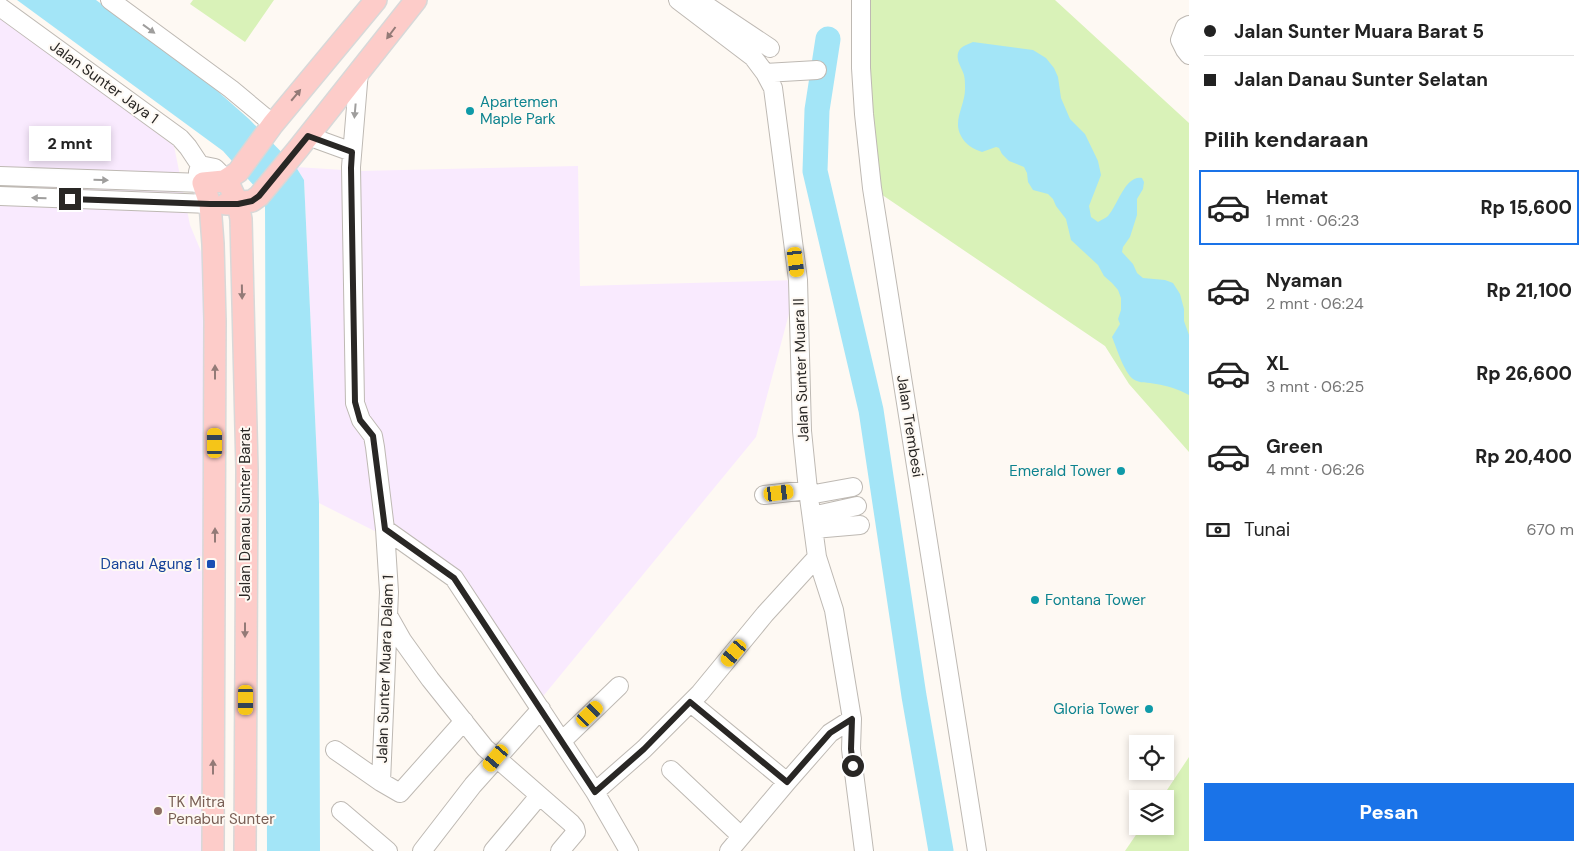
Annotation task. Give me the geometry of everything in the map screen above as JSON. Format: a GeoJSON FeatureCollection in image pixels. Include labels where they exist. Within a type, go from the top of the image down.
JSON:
{"type":"FeatureCollection","features":[{"type":"Feature","properties":{"kind":"main road"},"geometry":{"type":"LineString","coordinates":[[201,174],[217,183],[233,175],[376,0]]}},
{"type":"Feature","properties":{"kind":"main road"},"geometry":{"type":"LineString","coordinates":[[210,204],[238,204],[252,201],[259,196],[359,71],[384,43],[416,0]]}},
{"type":"Feature","properties":{"kind":"main road","name":"Jalan Danau Sunter Barat"},"geometry":{"type":"LineString","coordinates":[[201,174],[210,204],[215,322],[214,851]]}},
{"type":"Feature","properties":{"kind":"main road","name":"Jalan Danau Sunter Barat"},"geometry":{"type":"LineString","coordinates":[[233,175],[241,219],[246,470],[245,851]]}},
{"type":"Feature","properties":{"kind":"street"},"geometry":{"type":"LineString","coordinates":[[110,0],[231,89],[270,129]]}},
{"type":"Feature","properties":{"kind":"street","name":"Jalan Trembesi"},"geometry":{"type":"LineString","coordinates":[[861,0],[861,68],[872,188],[977,851]]}},
{"type":"Feature","properties":{"kind":"street"},"geometry":{"type":"LineString","coordinates":[[686,1],[770,48]]}},
{"type":"Feature","properties":{"kind":"street","name":"Jalan Sunter Muara II"},"geometry":{"type":"LineString","coordinates":[[686,1],[753,58],[765,72],[773,88],[798,280],[802,430],[808,493],[817,557],[834,610],[852,719],[851,749],[864,851]]}},
{"type":"Feature","properties":{"kind":"street","name":"Jalan Sunter Jaya 1"},"geometry":{"type":"LineString","coordinates":[[0,7],[180,138],[188,147],[201,174]]}},
{"type":"Feature","properties":{"kind":"street"},"geometry":{"type":"LineString","coordinates":[[1189,24],[1185,27],[1180,40],[1189,55]]}},
{"type":"Feature","properties":{"kind":"street"},"geometry":{"type":"LineString","coordinates":[[765,72],[817,70]]}},
{"type":"Feature","properties":{"kind":"street"},"geometry":{"type":"LineString","coordinates":[[303,142],[352,152],[359,71]]}},
{"type":"Feature","properties":{"kind":"street","name":"Jalan Sunter Muara Dalam 1"},"geometry":{"type":"LineString","coordinates":[[352,152],[351,274],[355,402],[360,420],[373,436],[385,529],[389,592],[381,782]]}},
{"type":"Feature","properties":{"kind":"street"},"geometry":{"type":"LineString","coordinates":[[0,176],[201,174]]}},
{"type":"Feature","properties":{"kind":"street"},"geometry":{"type":"LineString","coordinates":[[0,196],[210,204]]}},
{"type":"Feature","properties":{"kind":"street"},"geometry":{"type":"LineString","coordinates":[[764,495],[808,493],[852,487]]}},
{"type":"Feature","properties":{"kind":"street"},"geometry":{"type":"LineString","coordinates":[[813,522],[857,506]]}},
{"type":"Feature","properties":{"kind":"street"},"geometry":{"type":"LineString","coordinates":[[813,522],[860,526]]}},
{"type":"Feature","properties":{"kind":"street"},"geometry":{"type":"LineString","coordinates":[[385,529],[454,578],[595,792],[629,851]]}},
{"type":"Feature","properties":{"kind":"street"},"geometry":{"type":"LineString","coordinates":[[595,792],[644,749],[690,702],[783,593],[817,557]]}},
{"type":"Feature","properties":{"kind":"street"},"geometry":{"type":"LineString","coordinates":[[389,616],[402,640],[485,748],[571,822],[576,832],[560,851]]}},
{"type":"Feature","properties":{"kind":"street"},"geometry":{"type":"LineString","coordinates":[[562,741],[619,686]]}},
{"type":"Feature","properties":{"kind":"street"},"geometry":{"type":"LineString","coordinates":[[690,702],[787,782]]}},
{"type":"Feature","properties":{"kind":"street"},"geometry":{"type":"LineString","coordinates":[[422,851],[458,803],[541,709]]}},
{"type":"Feature","properties":{"kind":"street"},"geometry":{"type":"LineString","coordinates":[[729,851],[830,733],[852,719]]}},
{"type":"Feature","properties":{"kind":"street"},"geometry":{"type":"LineString","coordinates":[[335,750],[396,792],[401,792],[464,721]]}},
{"type":"Feature","properties":{"kind":"street"},"geometry":{"type":"LineString","coordinates":[[670,770],[741,836]]}},
{"type":"Feature","properties":{"kind":"street"},"geometry":{"type":"LineString","coordinates":[[493,851],[539,796]]}},
{"type":"Feature","properties":{"kind":"street"},"geometry":{"type":"LineString","coordinates":[[341,811],[388,851]]}},
{"type":"Feature","properties":{"kind":"shaded area"},"geometry":{"type":"Polygon","coordinates":[[[0,16],[174,146],[190,225],[205,261],[208,851],[0,851],[0,16]]]}},
{"type":"Feature","properties":{"kind":"shaded area"},"geometry":{"type":"Polygon","coordinates":[[[578,166],[580,286],[798,280],[756,437],[540,700],[454,571],[319,503],[304,180],[296,167],[359,171],[578,166]]]}},
{"type":"Feature","properties":{"kind":"green space"},"geometry":{"type":"Polygon","coordinates":[[[193,0],[274,0],[245,42],[190,4],[193,0]]]}},
{"type":"Feature","properties":{"kind":"green space"},"geometry":{"type":"Polygon","coordinates":[[[861,0],[1055,0],[1189,123],[1189,452],[1129,384],[1105,346],[872,188],[861,0]]]}},
{"type":"Feature","properties":{"kind":"green space"},"geometry":{"type":"Polygon","coordinates":[[[1189,757],[1189,851],[1125,851],[1136,835],[1174,835],[1174,790],[1167,790],[1189,757]]]}},
{"type":"Feature","properties":{"kind":"water"},"geometry":{"type":"Polygon","coordinates":[[[17,0],[96,0],[205,80],[249,119],[296,167],[304,180],[319,503],[320,851],[267,851],[265,198],[223,151],[17,0]]]}},
{"type":"Feature","properties":{"kind":"water"},"geometry":{"type":"Polygon","coordinates":[[[973,42],[1033,50],[1046,58],[1054,68],[1058,77],[1061,98],[1070,119],[1085,134],[1098,161],[1101,175],[1089,206],[1091,217],[1098,222],[1107,217],[1126,186],[1136,178],[1142,178],[1144,182],[1143,189],[1137,199],[1137,215],[1130,237],[1122,252],[1133,264],[1137,273],[1143,278],[1165,280],[1173,283],[1180,294],[1184,309],[1184,321],[1189,335],[1189,395],[1169,387],[1138,382],[1130,376],[1112,337],[1120,324],[1118,319],[1121,310],[1121,298],[1118,290],[1104,276],[1098,265],[1071,240],[1066,219],[1048,194],[1033,190],[1028,182],[1024,167],[1009,161],[999,148],[996,147],[982,152],[970,146],[961,136],[958,124],[964,100],[965,83],[964,75],[958,62],[958,53],[964,46],[973,42]]]}},
{"type":"Feature","properties":{"kind":"waterway"},"geometry":{"type":"LineString","coordinates":[[828,39],[817,110],[815,171],[871,410],[914,696],[941,851]]}},
{"type":"Feature","properties":{"kind":"place","name":"Apartemen Maple Park"},"geometry":{"type":"Point","coordinates":[470,111]}},
{"type":"Feature","properties":{"kind":"place","name":"Emerald Tower"},"geometry":{"type":"Point","coordinates":[1121,471]}},
{"type":"Feature","properties":{"kind":"place","name":"Danau Agung 1"},"geometry":{"type":"Point","coordinates":[211,564]}},
{"type":"Feature","properties":{"kind":"place","name":"Fontana Tower"},"geometry":{"type":"Point","coordinates":[1035,600]}},
{"type":"Feature","properties":{"kind":"place","name":"Gloria Tower"},"geometry":{"type":"Point","coordinates":[1149,709]}},
{"type":"Feature","properties":{"kind":"place","name":"TK Mitra Penabur Sunter"},"geometry":{"type":"Point","coordinates":[158,811]}},
{"type":"Feature","properties":{"kind":"route"},"geometry":{"type":"LineString","coordinates":[[70,199],[238,204],[252,201],[259,196],[308,136],[352,152],[351,274],[355,402],[360,420],[373,436],[385,529],[454,578],[595,792],[644,749],[690,702],[787,782],[830,733],[852,719],[851,749],[853,766]]}}]}
